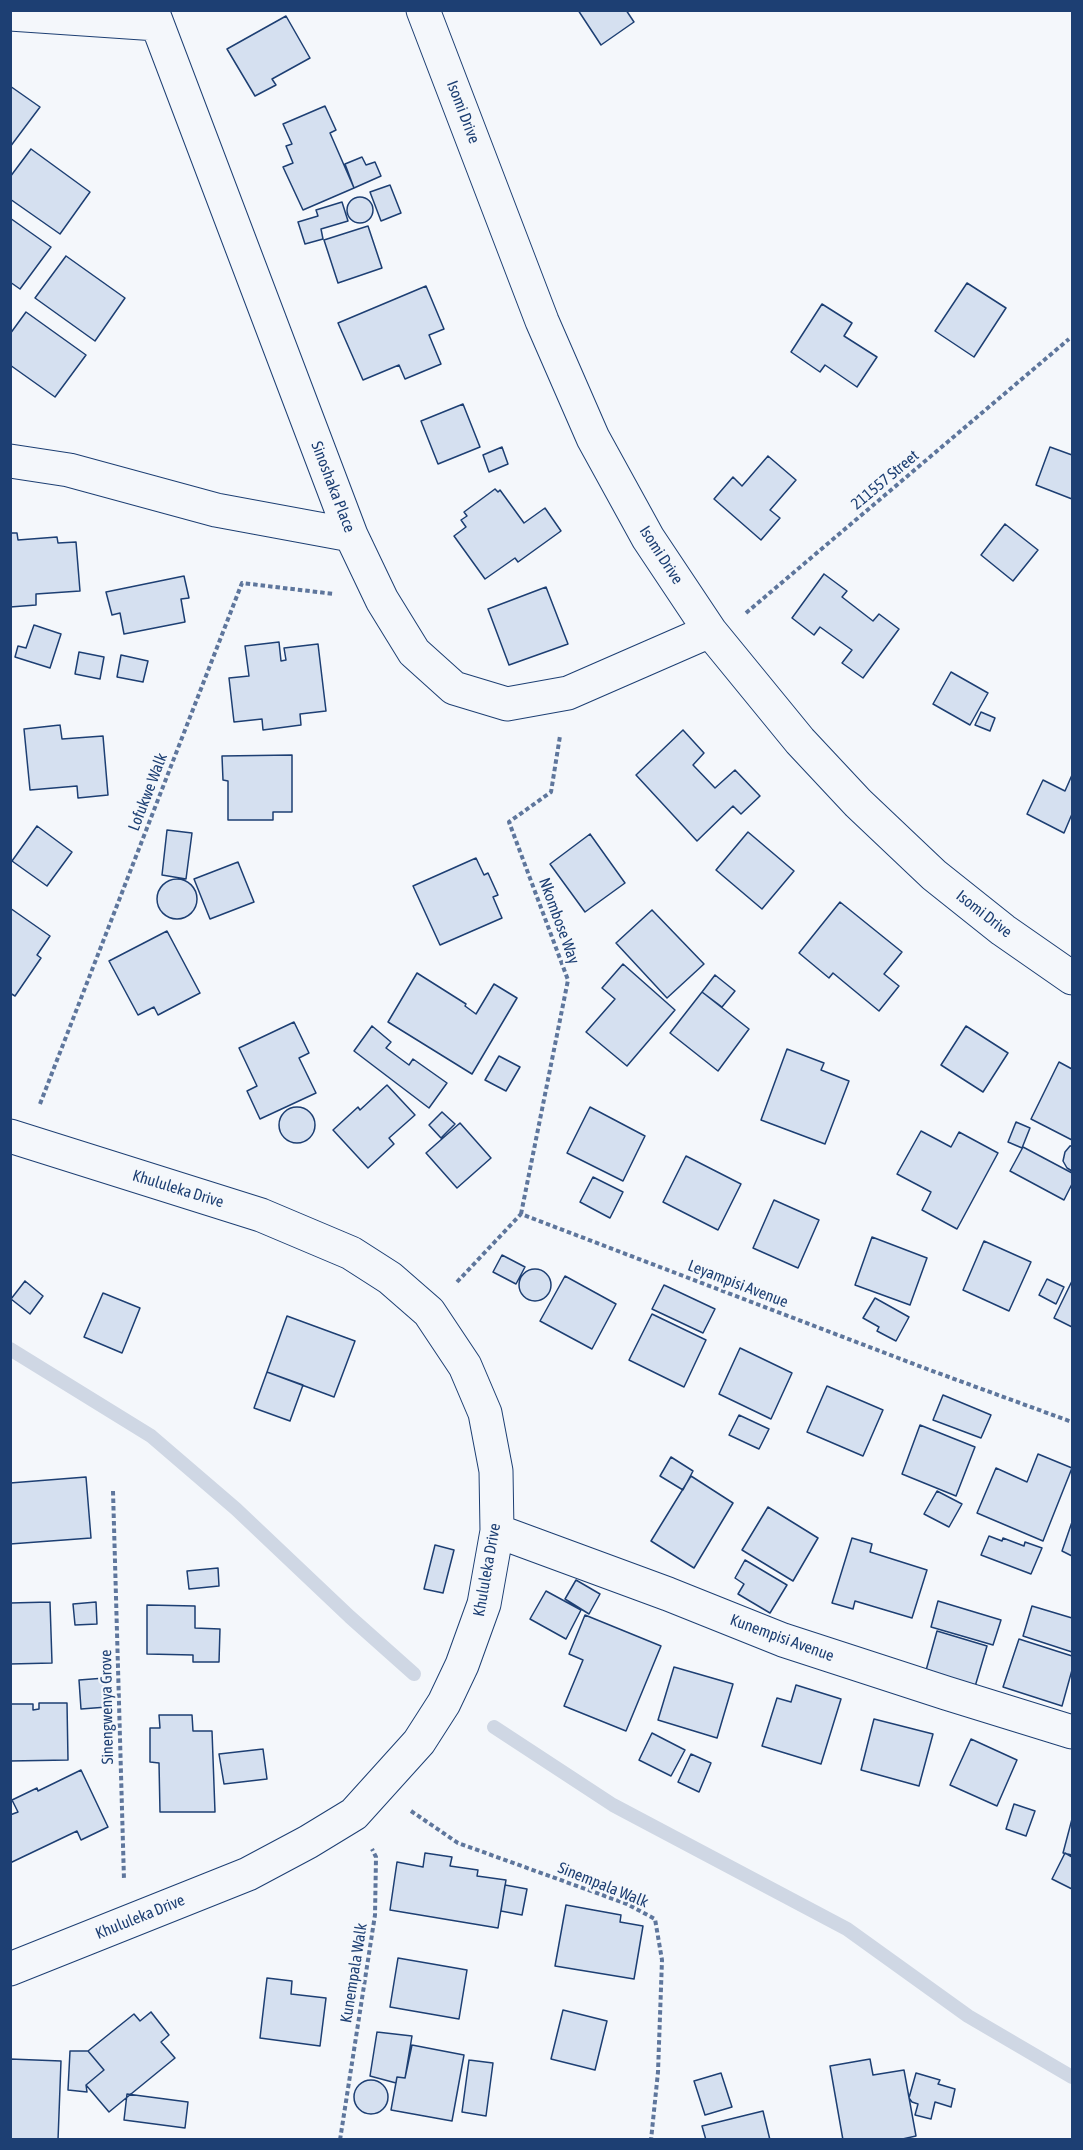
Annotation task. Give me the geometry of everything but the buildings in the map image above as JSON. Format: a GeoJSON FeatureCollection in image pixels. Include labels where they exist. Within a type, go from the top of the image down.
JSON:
{"type":"FeatureCollection","features":[{"type":"Feature","properties":{"kind":"street","name":"Isomi Drive"},"geometry":{"type":"LineString","coordinates":[[423,10],[542,321],[593,438],[648,538],[710,631],[800,741],[858,803],[934,874],[1003,930],[1072,978]]}},
{"type":"Feature","properties":{"kind":"street"},"geometry":{"type":"LineString","coordinates":[[10,14],[155,17]]}},
{"type":"Feature","properties":{"kind":"street","name":"Sinoshaka Place"},"geometry":{"type":"LineString","coordinates":[[155,17],[351,535],[382,600],[414,652],[454,688],[507,704],[568,693],[710,631]]}},
{"type":"Feature","properties":{"kind":"street"},"geometry":{"type":"LineString","coordinates":[[10,461],[69,470],[216,510],[351,535]]}},
{"type":"Feature","properties":{"kind":"street","name":"Khululeka Drive"},"geometry":{"type":"LineString","coordinates":[[10,1969],[248,1874],[354,1814],[419,1742],[444,1703],[462,1665],[484,1604],[497,1531],[496,1471],[485,1413],[465,1366],[429,1312],[390,1278],[351,1253],[261,1215],[18,1139]]}},
{"type":"Feature","properties":{"kind":"street","name":"Kunempisi Avenue"},"geometry":{"type":"LineString","coordinates":[[497,1531],[668,1594],[783,1640],[1072,1732]]}},
{"type":"Feature","properties":{"kind":"path","name":"211557 Street"},"geometry":{"type":"LineString","coordinates":[[710,631],[746,612],[1069,339]]}},
{"type":"Feature","properties":{"kind":"path","name":"Lofukwe Walk"},"geometry":{"type":"LineString","coordinates":[[18,1139],[242,583],[382,600]]}},
{"type":"Feature","properties":{"kind":"path","name":"Nkombose Way"},"geometry":{"type":"LineString","coordinates":[[521,1214],[568,980],[510,822],[551,792],[568,693]]}},
{"type":"Feature","properties":{"kind":"path"},"geometry":{"type":"LineString","coordinates":[[429,1312],[521,1214]]}},
{"type":"Feature","properties":{"kind":"path","name":"Leyampisi Avenue"},"geometry":{"type":"LineString","coordinates":[[521,1214],[1072,1422]]}},
{"type":"Feature","properties":{"kind":"path","name":"Sinengwenya Grove"},"geometry":{"type":"LineString","coordinates":[[113,1491],[125,1923]]}},
{"type":"Feature","properties":{"kind":"path","name":"Sinempala Walk"},"geometry":{"type":"LineString","coordinates":[[378,1789],[458,1843],[627,1904],[655,1919],[662,1960],[658,2072],[651,2139]]}},
{"type":"Feature","properties":{"kind":"path","name":"Kunempala Walk"},"geometry":{"type":"LineString","coordinates":[[340,2139],[375,1915],[376,1857],[354,1814]]}},
{"type":"Feature","properties":{"kind":"waterway"},"geometry":{"type":"LineString","coordinates":[[10,1349],[151,1436],[236,1509],[414,1674]]}},
{"type":"Feature","properties":{"kind":"waterway"},"geometry":{"type":"LineString","coordinates":[[494,1727],[613,1805],[847,1929],[968,2016],[1072,2077]]}}]}
